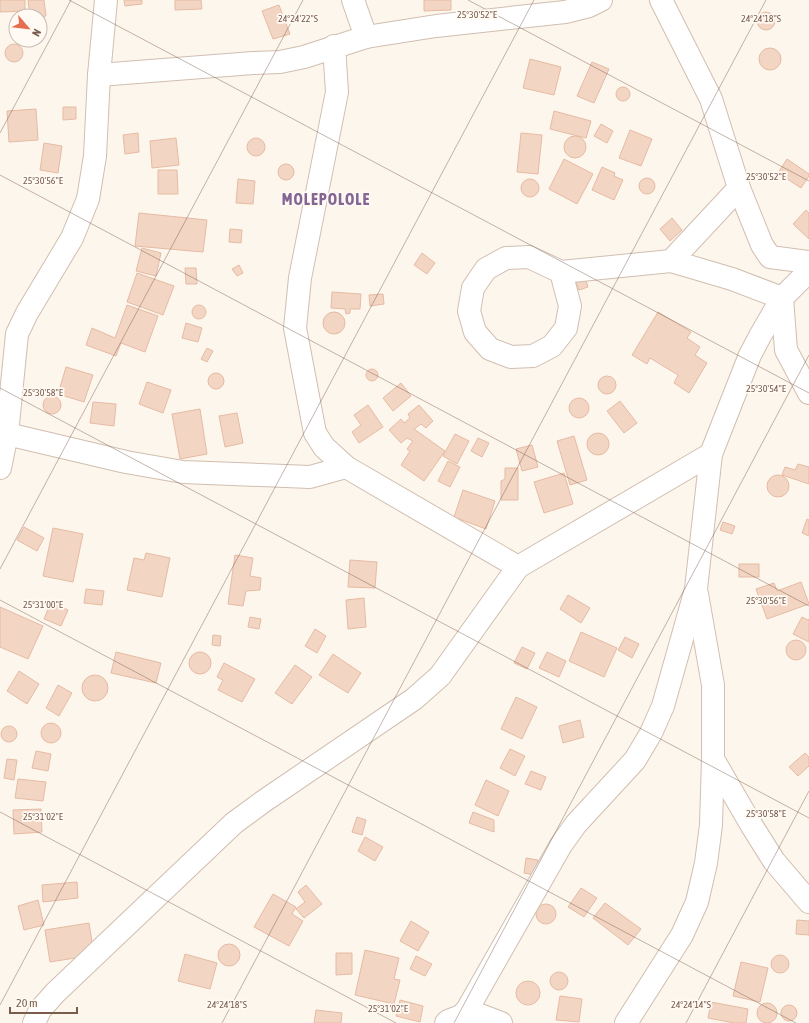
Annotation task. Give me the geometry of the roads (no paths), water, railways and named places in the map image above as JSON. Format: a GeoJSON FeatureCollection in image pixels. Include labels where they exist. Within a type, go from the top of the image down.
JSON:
{"type":"FeatureCollection","features":[{"type":"Feature","properties":{"kind":"street"},"geometry":{"type":"LineString","coordinates":[[0,468],[7,434],[17,334],[27,313],[72,238],[88,199],[95,156],[99,75],[106,0]]}},
{"type":"Feature","properties":{"kind":"street"},"geometry":{"type":"LineString","coordinates":[[353,0],[366,37]]}},
{"type":"Feature","properties":{"kind":"street"},"geometry":{"type":"LineString","coordinates":[[99,75],[280,62],[304,57],[334,46],[366,37],[436,26],[565,12],[589,6],[601,0]]}},
{"type":"Feature","properties":{"kind":"street"},"geometry":{"type":"LineString","coordinates":[[661,0],[711,99],[739,188],[762,246],[770,257],[809,262]]}},
{"type":"Feature","properties":{"kind":"street"},"geometry":{"type":"LineString","coordinates":[[334,46],[337,92],[300,278],[294,328],[315,433],[324,447],[346,467],[518,567]]}},
{"type":"Feature","properties":{"kind":"street"},"geometry":{"type":"LineString","coordinates":[[671,262],[739,188]]}},
{"type":"Feature","properties":{"kind":"street"},"geometry":{"type":"LineString","coordinates":[[561,272],[570,306],[566,328],[552,346],[533,356],[511,357],[490,349],[475,332],[469,311],[473,288],[486,269],[506,258],[529,258],[561,272],[671,262],[732,279],[782,298]]}},
{"type":"Feature","properties":{"kind":"street"},"geometry":{"type":"LineString","coordinates":[[446,1023],[461,1016],[467,1010],[560,845],[576,824],[635,760],[651,733],[663,706],[696,589],[711,454],[750,355],[760,336],[782,298],[809,271]]}},
{"type":"Feature","properties":{"kind":"street"},"geometry":{"type":"LineString","coordinates":[[782,298],[786,350],[809,393]]}},
{"type":"Feature","properties":{"kind":"street"},"geometry":{"type":"LineString","coordinates":[[7,434],[126,462],[183,472],[310,477],[346,467]]}},
{"type":"Feature","properties":{"kind":"street"},"geometry":{"type":"LineString","coordinates":[[34,1023],[40,1010],[55,993],[234,823],[414,699],[440,676],[518,567],[711,454]]}},
{"type":"Feature","properties":{"kind":"street"},"geometry":{"type":"LineString","coordinates":[[626,1023],[682,935],[697,902],[706,863],[711,825],[714,759],[713,685],[696,589]]}},
{"type":"Feature","properties":{"kind":"street"},"geometry":{"type":"LineString","coordinates":[[714,759],[774,861],[809,902]]}},
{"type":"Feature","properties":{"kind":"street"},"geometry":{"type":"LineString","coordinates":[[467,1010],[501,1023]]}},
{"type":"Feature","properties":{"kind":"district","name":"MOLEPOLOLE"},"geometry":{"type":"Point","coordinates":[326,199]}}]}
